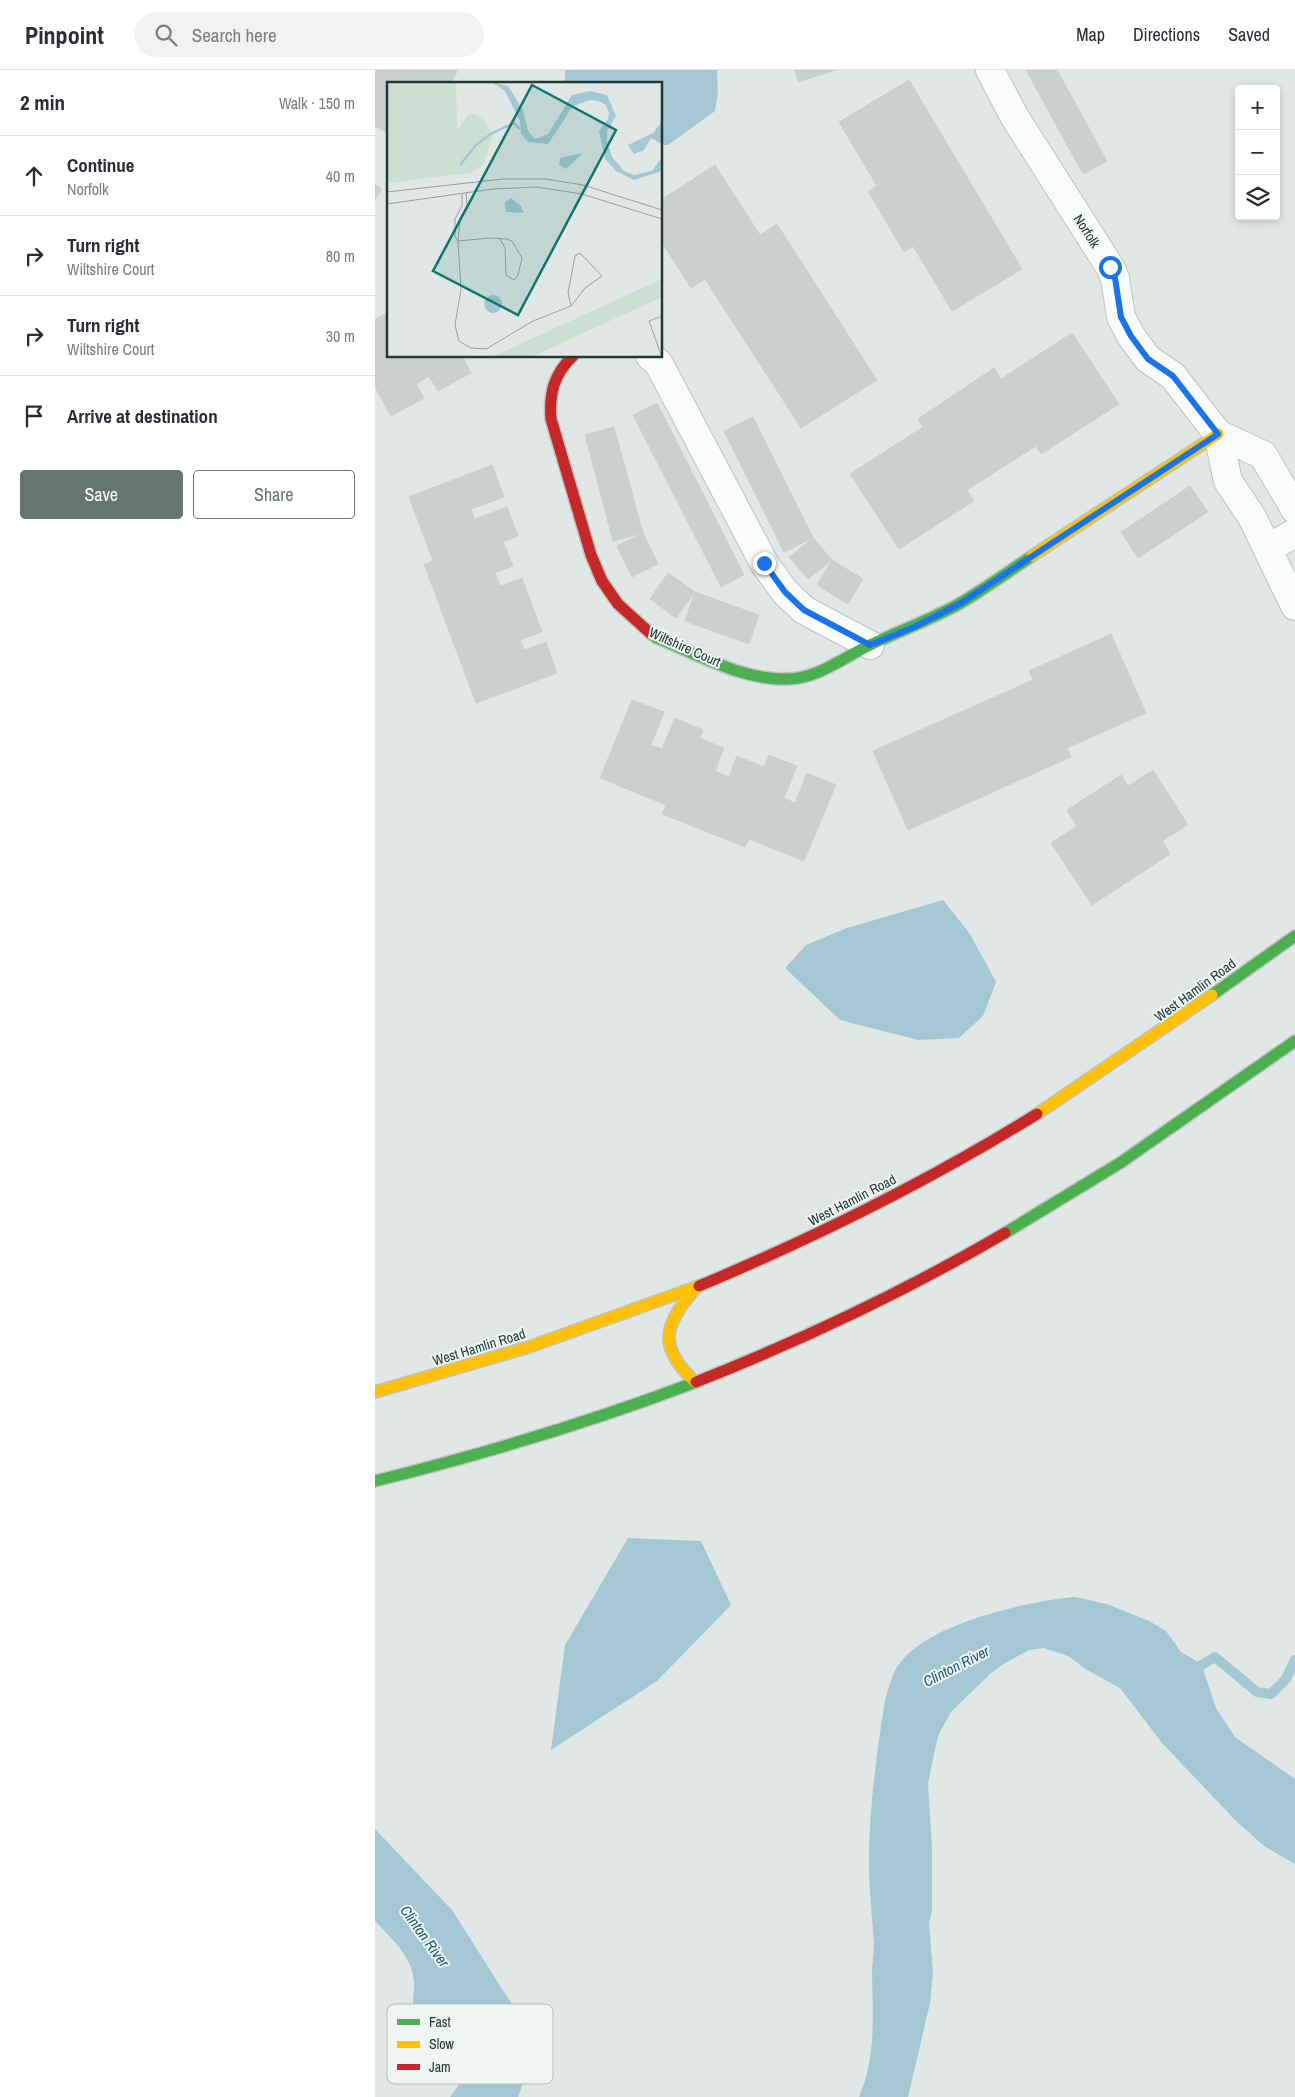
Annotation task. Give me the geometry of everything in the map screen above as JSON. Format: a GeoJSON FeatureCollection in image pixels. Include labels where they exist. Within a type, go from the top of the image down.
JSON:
{"type":"FeatureCollection","features":[{"type":"Feature","properties":{"kind":"main road","name":"Wiltshire Court"},"geometry":{"type":"LineString","coordinates":[[571,358],[555,378],[549,398],[551,420],[591,555],[602,581],[618,604],[639,625],[657,638],[727,666],[763,677],[787,679],[814,674],[870,645],[914,627],[961,603],[1218,434]]}},
{"type":"Feature","properties":{"kind":"main road","name":"West Hamlin Road"},"geometry":{"type":"LineString","coordinates":[[375,1392],[473,1366],[549,1341],[696,1288],[798,1244],[912,1187],[1029,1119],[1157,1036],[1295,936]]}},
{"type":"Feature","properties":{"kind":"main road"},"geometry":{"type":"LineString","coordinates":[[375,1481],[519,1443],[695,1382],[897,1293],[991,1242],[1120,1163],[1295,1041]]}},
{"type":"Feature","properties":{"kind":"main road"},"geometry":{"type":"LineString","coordinates":[[695,1382],[683,1372],[675,1361],[669,1349],[667,1334],[669,1322],[680,1305],[696,1288]]}},
{"type":"Feature","properties":{"kind":"street","name":"Norfolk"},"geometry":{"type":"LineString","coordinates":[[989,70],[1014,116],[1110,267],[1115,278],[1121,317],[1131,336],[1148,359],[1173,376],[1218,434],[1228,481],[1245,504],[1269,548],[1295,606]]}},
{"type":"Feature","properties":{"kind":"street"},"geometry":{"type":"LineString","coordinates":[[652,358],[659,364],[669,381],[764,563],[785,592],[804,610],[870,645]]}},
{"type":"Feature","properties":{"kind":"street","name":"Norfolk"},"geometry":{"type":"LineString","coordinates":[[1218,434],[1263,455],[1295,509]]}},
{"type":"Feature","properties":{"kind":"street"},"geometry":{"type":"LineString","coordinates":[[1269,548],[1295,533]]}},
{"type":"Feature","properties":{"kind":"water"},"geometry":{"type":"Polygon","coordinates":[[[565,70],[717,70],[718,93],[715,111],[668,145],[663,145],[663,82],[565,82],[565,70]]]}},
{"type":"Feature","properties":{"kind":"water"},"geometry":{"type":"Polygon","coordinates":[[[943,900],[970,934],[996,982],[983,1016],[959,1038],[918,1040],[840,1020],[785,968],[806,945],[847,928],[943,900]]]}},
{"type":"Feature","properties":{"kind":"water"},"geometry":{"type":"Polygon","coordinates":[[[628,1538],[701,1541],[731,1605],[657,1681],[551,1750],[565,1645],[628,1538]]]}},
{"type":"Feature","properties":{"kind":"water","name":"Clinton River"},"geometry":{"type":"Polygon","coordinates":[[[1075,1597],[1107,1604],[1149,1621],[1166,1631],[1181,1652],[1195,1660],[1203,1669],[1216,1708],[1235,1737],[1295,1779],[1295,1864],[1264,1846],[1235,1820],[1162,1743],[1120,1688],[1087,1670],[1068,1656],[1044,1648],[1029,1650],[1005,1663],[989,1675],[951,1712],[939,1734],[928,1784],[932,1848],[932,1910],[929,1923],[933,1972],[930,2003],[908,2097],[859,2097],[868,2067],[872,2036],[874,1944],[869,1871],[871,1813],[882,1716],[893,1674],[910,1652],[929,1638],[952,1627],[978,1617],[1005,1610],[1055,1599],[1075,1597]]]}},
{"type":"Feature","properties":{"kind":"water","name":"Clinton River"},"geometry":{"type":"Polygon","coordinates":[[[375,1829],[452,1910],[512,2004],[413,2004],[414,1982],[410,1964],[400,1948],[375,1921],[375,1829]]]}},
{"type":"Feature","properties":{"kind":"water"},"geometry":{"type":"Polygon","coordinates":[[[457,2084],[523,2084],[518,2097],[450,2097],[459,2085],[457,2084]]]}},
{"type":"Feature","properties":{"kind":"building"},"geometry":{"type":"Polygon","coordinates":[[[375,70],[458,70],[451,82],[387,82],[387,133],[375,126],[375,70]]]}},
{"type":"Feature","properties":{"kind":"building"},"geometry":{"type":"Polygon","coordinates":[[[795,70],[836,70],[798,82],[795,70]]]}},
{"type":"Feature","properties":{"kind":"building"},"geometry":{"type":"Polygon","coordinates":[[[1026,70],[1057,70],[1107,161],[1083,174],[1026,70]]]}},
{"type":"Feature","properties":{"kind":"building"},"geometry":{"type":"Polygon","coordinates":[[[909,80],[1022,269],[952,311],[913,246],[904,252],[868,191],[877,186],[839,122],[909,80]]]}},
{"type":"Feature","properties":{"kind":"building"},"geometry":{"type":"Polygon","coordinates":[[[715,165],[760,235],[777,224],[877,380],[801,428],[705,279],[691,288],[663,244],[663,199],[715,165]]]}},
{"type":"Feature","properties":{"kind":"building"},"geometry":{"type":"Polygon","coordinates":[[[375,184],[382,189],[375,199],[375,184]]]}},
{"type":"Feature","properties":{"kind":"building"},"geometry":{"type":"Polygon","coordinates":[[[387,313],[387,358],[463,358],[471,373],[438,391],[429,376],[416,384],[424,398],[391,416],[375,387],[375,319],[387,313]]]}},
{"type":"Feature","properties":{"kind":"building"},"geometry":{"type":"Polygon","coordinates":[[[1072,333],[1119,404],[1041,454],[1036,446],[967,490],[974,501],[899,549],[850,474],[923,427],[918,419],[994,368],[1001,379],[1072,333]]]}},
{"type":"Feature","properties":{"kind":"building"},"geometry":{"type":"Polygon","coordinates":[[[657,403],[744,575],[721,587],[633,415],[657,403]]]}},
{"type":"Feature","properties":{"kind":"building"},"geometry":{"type":"Polygon","coordinates":[[[753,417],[813,538],[784,552],[724,431],[753,417]]]}},
{"type":"Feature","properties":{"kind":"building"},"geometry":{"type":"Polygon","coordinates":[[[614,427],[643,533],[613,541],[585,435],[614,427]]]}},
{"type":"Feature","properties":{"kind":"building"},"geometry":{"type":"Polygon","coordinates":[[[492,465],[504,497],[471,509],[475,519],[507,507],[518,536],[503,542],[513,566],[495,573],[500,586],[522,578],[542,632],[520,640],[524,650],[546,642],[557,673],[476,703],[424,564],[433,561],[409,497],[492,465]]]}},
{"type":"Feature","properties":{"kind":"building"},"geometry":{"type":"Polygon","coordinates":[[[1190,486],[1208,512],[1138,558],[1121,532],[1190,486]]]}},
{"type":"Feature","properties":{"kind":"building"},"geometry":{"type":"Polygon","coordinates":[[[643,533],[658,564],[632,577],[617,546],[643,533]]]}},
{"type":"Feature","properties":{"kind":"building"},"geometry":{"type":"Polygon","coordinates":[[[813,538],[832,560],[808,579],[789,557],[813,538]]]}},
{"type":"Feature","properties":{"kind":"building"},"geometry":{"type":"Polygon","coordinates":[[[832,560],[863,579],[848,604],[817,585],[832,560]]]}},
{"type":"Feature","properties":{"kind":"building"},"geometry":{"type":"Polygon","coordinates":[[[668,573],[695,592],[676,618],[650,599],[668,573]]]}},
{"type":"Feature","properties":{"kind":"building"},"geometry":{"type":"Polygon","coordinates":[[[695,592],[759,615],[749,644],[685,621],[695,592]]]}},
{"type":"Feature","properties":{"kind":"building"},"geometry":{"type":"Polygon","coordinates":[[[1111,634],[1146,713],[1067,748],[1071,757],[908,830],[873,751],[1033,680],[1029,671],[1111,634]]]}},
{"type":"Feature","properties":{"kind":"building"},"geometry":{"type":"Polygon","coordinates":[[[632,700],[664,712],[651,745],[662,749],[675,718],[703,730],[699,738],[724,748],[715,771],[729,777],[737,756],[764,767],[769,755],[797,766],[784,798],[795,803],[807,773],[836,785],[804,861],[749,839],[745,847],[662,814],[666,805],[600,778],[632,700]]]}},
{"type":"Feature","properties":{"kind":"building"},"geometry":{"type":"Polygon","coordinates":[[[1153,770],[1188,825],[1162,841],[1170,854],[1092,905],[1051,843],[1077,826],[1067,810],[1121,775],[1128,786],[1153,770]]]}},
{"type":"Feature","properties":{"kind":"waterway"},"geometry":{"type":"LineString","coordinates":[[1200,1666],[1215,1657],[1257,1692],[1271,1694],[1286,1679],[1295,1660]]}},
{"type":"Feature","properties":{"kind":"traffic: fast"},"geometry":{"type":"LineString","coordinates":[[650,633],[657,638],[736,671],[769,678],[786,679],[809,676],[870,645],[948,610],[1032,556]]}},
{"type":"Feature","properties":{"kind":"traffic: fast"},"geometry":{"type":"LineString","coordinates":[[1212,995],[1295,936]]}},
{"type":"Feature","properties":{"kind":"traffic: fast"},"geometry":{"type":"LineString","coordinates":[[1005,1233],[1120,1163],[1295,1041]]}},
{"type":"Feature","properties":{"kind":"traffic: fast"},"geometry":{"type":"LineString","coordinates":[[375,1481],[537,1436],[617,1411],[696,1382]]}},
{"type":"Feature","properties":{"kind":"traffic: slow"},"geometry":{"type":"LineString","coordinates":[[1032,556],[1218,434]]}},
{"type":"Feature","properties":{"kind":"traffic: slow"},"geometry":{"type":"LineString","coordinates":[[1037,1114],[1212,995]]}},
{"type":"Feature","properties":{"kind":"traffic: slow"},"geometry":{"type":"LineString","coordinates":[[375,1392],[529,1347],[699,1286]]}},
{"type":"Feature","properties":{"kind":"traffic: slow"},"geometry":{"type":"LineString","coordinates":[[695,1289],[676,1314],[669,1336],[670,1347],[675,1358],[695,1382]]}},
{"type":"Feature","properties":{"kind":"traffic: jam"},"geometry":{"type":"LineString","coordinates":[[571,358],[561,370],[554,384],[551,401],[551,419],[591,555],[602,581],[618,604],[650,633]]}},
{"type":"Feature","properties":{"kind":"traffic: jam"},"geometry":{"type":"LineString","coordinates":[[699,1286],[786,1248],[871,1207],[955,1162],[1037,1114]]}},
{"type":"Feature","properties":{"kind":"traffic: jam"},"geometry":{"type":"LineString","coordinates":[[696,1382],[853,1314],[930,1275],[1005,1233]]}},
{"type":"Feature","properties":{"kind":"route"},"geometry":{"type":"LineString","coordinates":[[764,563],[785,592],[804,610],[870,645],[914,627],[961,603],[1218,434],[1173,376],[1148,359],[1131,336],[1121,317],[1115,278],[1110,267]]}}]}
